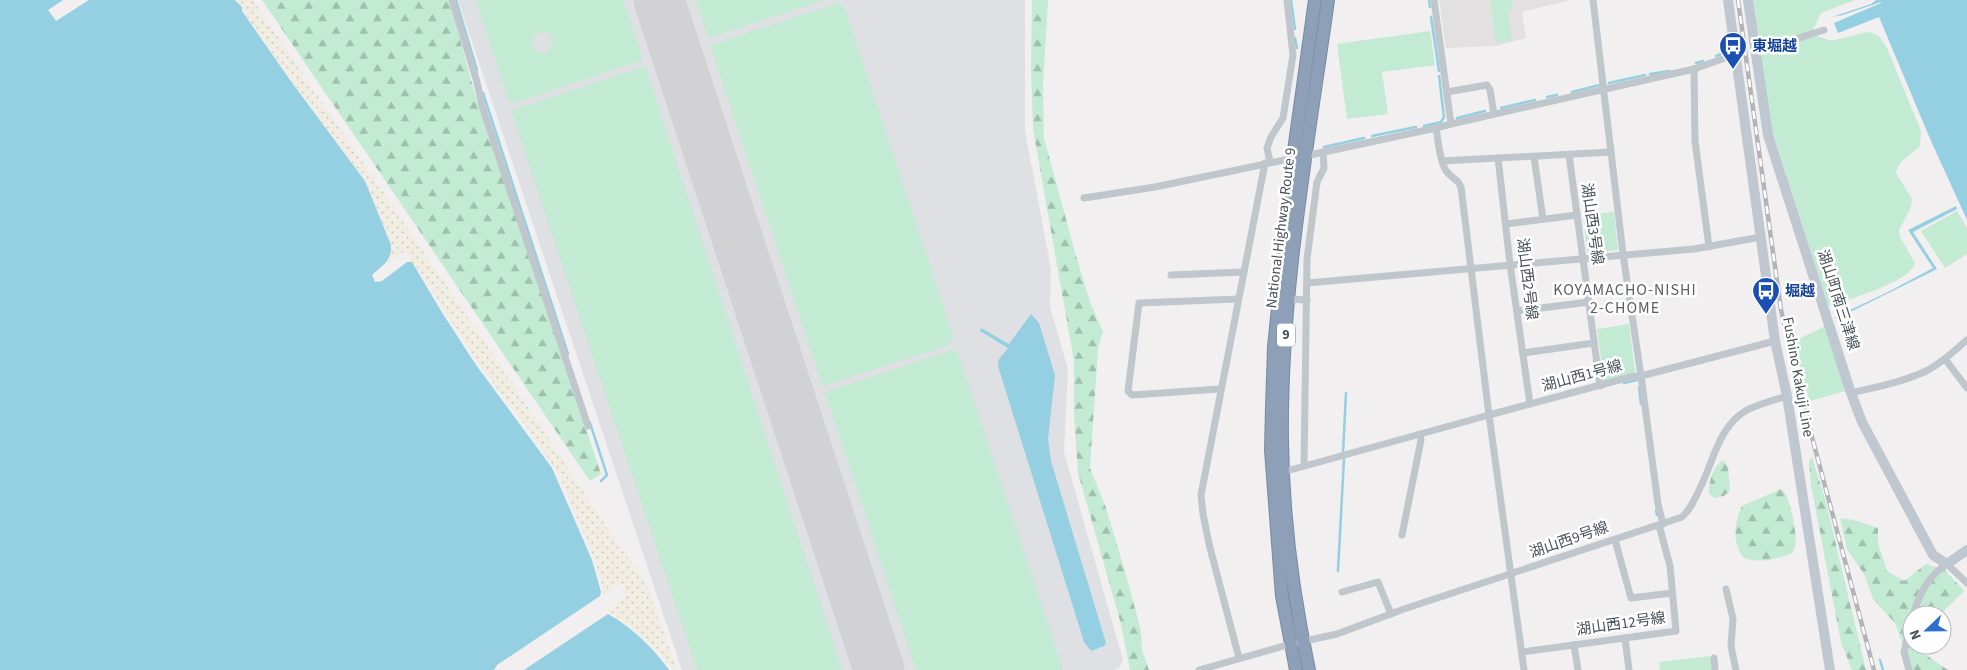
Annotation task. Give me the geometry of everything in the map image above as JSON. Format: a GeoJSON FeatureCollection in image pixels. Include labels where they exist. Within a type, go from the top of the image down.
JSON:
{"type":"FeatureCollection","features":[{"type":"Feature","properties":{"kind":"highway","name":"National Highway Route 9"},"geometry":{"type":"LineString","coordinates":[[1309,670],[1297,643],[1282,596],[1272,433],[1274,347],[1292,158],[1315,0]]}},
{"type":"Feature","properties":{"kind":"highway","name":"National Highway Route 9"},"geometry":{"type":"LineString","coordinates":[[1296,670],[1297,643],[1283,472],[1283,389],[1288,299],[1328,0]]}},
{"type":"Feature","properties":{"kind":"main road","name":"Fushino Kakuji Line"},"geometry":{"type":"LineString","coordinates":[[1728,0],[1775,341],[1787,396],[1830,670]]}},
{"type":"Feature","properties":{"kind":"main road","name":"湖山町南三津線"},"geometry":{"type":"LineString","coordinates":[[1748,0],[1768,135],[1862,422],[1933,555],[1947,564]]}},
{"type":"Feature","properties":{"kind":"main road"},"geometry":{"type":"LineString","coordinates":[[1947,564],[1967,550]]}},
{"type":"Feature","properties":{"kind":"street"},"geometry":{"type":"LineString","coordinates":[[452,0],[477,82],[482,106],[588,426]]}},
{"type":"Feature","properties":{"kind":"street"},"geometry":{"type":"LineString","coordinates":[[1239,658],[1209,544],[1201,495],[1238,298],[1268,163],[1267,148],[1271,137],[1283,118],[1293,56],[1287,0]]}},
{"type":"Feature","properties":{"kind":"street"},"geometry":{"type":"LineString","coordinates":[[1434,0],[1451,124]]}},
{"type":"Feature","properties":{"kind":"street","name":"湖山西1号線"},"geometry":{"type":"LineString","coordinates":[[1283,472],[1634,376],[1641,376],[1623,254],[1605,88],[1593,0]]}},
{"type":"Feature","properties":{"kind":"street"},"geometry":{"type":"LineString","coordinates":[[1755,50],[1768,48],[1824,30]]}},
{"type":"Feature","properties":{"kind":"street"},"geometry":{"type":"LineString","coordinates":[[1084,198],[1155,187],[1436,128],[1694,69],[1736,54]]}},
{"type":"Feature","properties":{"kind":"street"},"geometry":{"type":"LineString","coordinates":[[1694,69],[1695,141],[1709,246]]}},
{"type":"Feature","properties":{"kind":"street"},"geometry":{"type":"LineString","coordinates":[[1447,92],[1487,85],[1490,90],[1494,114]]}},
{"type":"Feature","properties":{"kind":"street"},"geometry":{"type":"LineString","coordinates":[[1436,128],[1442,161],[1447,173],[1456,179],[1461,187],[1489,415],[1524,670]]}},
{"type":"Feature","properties":{"kind":"street"},"geometry":{"type":"LineString","coordinates":[[1304,466],[1307,258],[1317,182],[1324,168],[1323,152]]}},
{"type":"Feature","properties":{"kind":"street"},"geometry":{"type":"LineString","coordinates":[[1442,161],[1611,152]]}},
{"type":"Feature","properties":{"kind":"street","name":"湖山西3号線"},"geometry":{"type":"LineString","coordinates":[[1569,155],[1600,386]]}},
{"type":"Feature","properties":{"kind":"street"},"geometry":{"type":"LineString","coordinates":[[1534,157],[1543,220]]}},
{"type":"Feature","properties":{"kind":"street","name":"湖山西2号線"},"geometry":{"type":"LineString","coordinates":[[1498,158],[1510,264],[1530,404]]}},
{"type":"Feature","properties":{"kind":"street"},"geometry":{"type":"LineString","coordinates":[[1506,224],[1577,215]]}},
{"type":"Feature","properties":{"kind":"street"},"geometry":{"type":"LineString","coordinates":[[1307,283],[1709,246],[1761,237]]}},
{"type":"Feature","properties":{"kind":"street"},"geometry":{"type":"LineString","coordinates":[[1171,275],[1244,272]]}},
{"type":"Feature","properties":{"kind":"street"},"geometry":{"type":"LineString","coordinates":[[1220,388],[1132,395],[1128,391],[1139,303],[1238,298]]}},
{"type":"Feature","properties":{"kind":"street"},"geometry":{"type":"LineString","coordinates":[[1288,299],[1307,300]]}},
{"type":"Feature","properties":{"kind":"street"},"geometry":{"type":"LineString","coordinates":[[1517,311],[1589,302]]}},
{"type":"Feature","properties":{"kind":"street"},"geometry":{"type":"LineString","coordinates":[[1852,393],[1900,381],[1927,370],[1945,359],[1967,340]]}},
{"type":"Feature","properties":{"kind":"street"},"geometry":{"type":"LineString","coordinates":[[1641,376],[1775,341]]}},
{"type":"Feature","properties":{"kind":"street"},"geometry":{"type":"LineString","coordinates":[[1523,353],[1594,343]]}},
{"type":"Feature","properties":{"kind":"street"},"geometry":{"type":"LineString","coordinates":[[1945,359],[1967,388]]}},
{"type":"Feature","properties":{"kind":"street","name":"湖山西12号線"},"geometry":{"type":"LineString","coordinates":[[1522,652],[1676,631],[1670,566],[1661,524],[1641,376]]}},
{"type":"Feature","properties":{"kind":"street","name":"湖山西9号線"},"geometry":{"type":"LineString","coordinates":[[1199,670],[1239,658],[1337,634],[1391,614],[1682,517],[1689,511],[1719,442],[1735,418],[1748,409],[1787,396]]}},
{"type":"Feature","properties":{"kind":"street"},"geometry":{"type":"LineString","coordinates":[[1402,535],[1421,440],[1420,434]]}},
{"type":"Feature","properties":{"kind":"street"},"geometry":{"type":"LineString","coordinates":[[1615,540],[1631,598],[1672,593]]}},
{"type":"Feature","properties":{"kind":"street"},"geometry":{"type":"LineString","coordinates":[[1917,605],[1931,577],[1947,564],[1967,582]]}},
{"type":"Feature","properties":{"kind":"street"},"geometry":{"type":"LineString","coordinates":[[1342,592],[1378,582],[1391,614]]}},
{"type":"Feature","properties":{"kind":"street"},"geometry":{"type":"LineString","coordinates":[[1726,589],[1733,619],[1731,646],[1736,670]]}},
{"type":"Feature","properties":{"kind":"street"},"geometry":{"type":"LineString","coordinates":[[1625,638],[1629,670]]}},
{"type":"Feature","properties":{"kind":"street"},"geometry":{"type":"LineString","coordinates":[[1574,645],[1578,670]]}},
{"type":"Feature","properties":{"kind":"street"},"geometry":{"type":"LineString","coordinates":[[1905,655],[1909,670]]}},
{"type":"Feature","properties":{"kind":"street"},"geometry":{"type":"LineString","coordinates":[[1714,658],[1715,670]]}},
{"type":"Feature","properties":{"kind":"shaded area"},"geometry":{"type":"Polygon","coordinates":[[[458,0],[1025,0],[1025,131],[1051,269],[1050,307],[1068,369],[1064,452],[1123,660],[1119,668],[1114,670],[682,670],[458,0]]]}},
{"type":"Feature","properties":{"kind":"shaded area"},"geometry":{"type":"Polygon","coordinates":[[[1439,0],[1571,0],[1522,12],[1526,38],[1496,46],[1446,48],[1439,0]]]}},
{"type":"Feature","properties":{"kind":"green space"},"geometry":{"type":"Polygon","coordinates":[[[262,0],[449,0],[478,105],[601,474],[590,481],[262,0]]]}},
{"type":"Feature","properties":{"kind":"green space"},"geometry":{"type":"Polygon","coordinates":[[[476,0],[623,0],[643,60],[515,103],[509,102],[476,0]],[[544,31],[534,35],[532,43],[534,49],[543,53],[547,52],[553,43],[550,34],[544,31]]]}},
{"type":"Feature","properties":{"kind":"green space"},"geometry":{"type":"Polygon","coordinates":[[[696,0],[825,0],[708,38],[696,0]]]}},
{"type":"Feature","properties":{"kind":"green space"},"geometry":{"type":"Polygon","coordinates":[[[1032,0],[1048,0],[1043,85],[1044,138],[1076,256],[1090,302],[1103,332],[1098,348],[1090,468],[1106,508],[1128,582],[1141,631],[1142,650],[1149,670],[1130,670],[1121,624],[1078,473],[1074,415],[1074,361],[1033,129],[1031,69],[1032,0]]]}},
{"type":"Feature","properties":{"kind":"green space"},"geometry":{"type":"Polygon","coordinates":[[[1490,0],[1511,0],[1513,9],[1508,11],[1512,40],[1496,42],[1490,0]]]}},
{"type":"Feature","properties":{"kind":"green space"},"geometry":{"type":"Polygon","coordinates":[[[1753,0],[1855,0],[1821,13],[1813,30],[1766,47],[1759,45],[1753,0]]]}},
{"type":"Feature","properties":{"kind":"green space"},"geometry":{"type":"Polygon","coordinates":[[[838,3],[844,7],[953,335],[950,345],[823,386],[710,45],[838,3]]]}},
{"type":"Feature","properties":{"kind":"green space"},"geometry":{"type":"Polygon","coordinates":[[[1430,31],[1435,65],[1382,72],[1388,114],[1347,119],[1337,44],[1430,31]]]}},
{"type":"Feature","properties":{"kind":"green space"},"geometry":{"type":"Polygon","coordinates":[[[1871,32],[1880,37],[1887,48],[1921,131],[1920,146],[1900,164],[1896,173],[1912,199],[1911,207],[1899,230],[1900,237],[1915,263],[1911,270],[1903,277],[1878,289],[1831,306],[1828,305],[1771,127],[1760,57],[1778,47],[1809,37],[1817,36],[1833,40],[1871,32]]]}},
{"type":"Feature","properties":{"kind":"green space"},"geometry":{"type":"Polygon","coordinates":[[[645,66],[842,670],[697,670],[512,113],[516,109],[645,66]]]}},
{"type":"Feature","properties":{"kind":"green space"},"geometry":{"type":"Polygon","coordinates":[[[1957,211],[1967,228],[1967,254],[1945,268],[1921,231],[1957,211]]]}},
{"type":"Feature","properties":{"kind":"green space"},"geometry":{"type":"Polygon","coordinates":[[[1614,212],[1618,250],[1587,253],[1583,215],[1614,212]]]}},
{"type":"Feature","properties":{"kind":"green space"},"geometry":{"type":"Polygon","coordinates":[[[1629,324],[1635,372],[1604,381],[1597,329],[1629,324]]]}},
{"type":"Feature","properties":{"kind":"green space"},"geometry":{"type":"Polygon","coordinates":[[[1826,326],[1845,391],[1810,401],[1792,342],[1826,326]]]}},
{"type":"Feature","properties":{"kind":"green space"},"geometry":{"type":"Polygon","coordinates":[[[952,350],[958,353],[1063,670],[916,670],[825,392],[952,350]]]}},
{"type":"Feature","properties":{"kind":"green space"},"geometry":{"type":"Polygon","coordinates":[[[1812,457],[1825,499],[1866,670],[1852,670],[1841,642],[1811,485],[1809,461],[1812,457]]]}},
{"type":"Feature","properties":{"kind":"green space"},"geometry":{"type":"Polygon","coordinates":[[[1723,460],[1728,467],[1730,491],[1724,496],[1715,498],[1709,494],[1710,480],[1716,466],[1723,460]]]}},
{"type":"Feature","properties":{"kind":"green space"},"geometry":{"type":"Polygon","coordinates":[[[1781,489],[1787,499],[1792,516],[1796,542],[1794,549],[1791,554],[1768,560],[1756,561],[1744,558],[1740,552],[1735,533],[1737,519],[1742,506],[1781,489]]]}},
{"type":"Feature","properties":{"kind":"green space"},"geometry":{"type":"Polygon","coordinates":[[[1840,518],[1854,520],[1878,528],[1878,543],[1887,571],[1904,581],[1926,564],[1945,570],[1964,591],[1950,605],[1902,605],[1902,642],[1895,623],[1873,599],[1864,574],[1847,549],[1840,518]]]}},
{"type":"Feature","properties":{"kind":"green space"},"geometry":{"type":"Polygon","coordinates":[[[1907,655],[1926,655],[1948,670],[1912,670],[1907,655]]]}},
{"type":"Feature","properties":{"kind":"green space"},"geometry":{"type":"Polygon","coordinates":[[[1710,656],[1712,670],[1660,670],[1659,662],[1710,656]]]}},
{"type":"Feature","properties":{"kind":"sand"},"geometry":{"type":"Polygon","coordinates":[[[237,0],[253,0],[498,362],[614,538],[645,581],[677,670],[673,670],[643,637],[607,610],[628,594],[622,583],[604,596],[596,564],[560,477],[534,437],[481,367],[416,266],[412,262],[407,262],[411,259],[405,251],[387,264],[391,257],[392,246],[365,180],[289,77],[237,0]]]}},
{"type":"Feature","properties":{"kind":"water"},"geometry":{"type":"Polygon","coordinates":[[[0,0],[63,0],[48,10],[56,21],[89,0],[235,0],[242,7],[242,11],[290,80],[365,181],[391,245],[388,259],[372,275],[375,282],[382,281],[407,262],[412,262],[476,365],[552,468],[592,560],[601,592],[600,596],[497,665],[494,670],[0,670],[0,0]]]}},
{"type":"Feature","properties":{"kind":"water"},"geometry":{"type":"Polygon","coordinates":[[[1876,0],[1967,0],[1967,220],[1931,141],[1879,17],[1838,33],[1834,23],[1881,2],[1832,17],[1871,4],[1876,0]]]}},
{"type":"Feature","properties":{"kind":"water"},"geometry":{"type":"Polygon","coordinates":[[[1956,206],[1957,209],[1913,232],[1937,269],[1836,319],[1835,317],[1933,268],[1908,230],[1956,206]]]}},
{"type":"Feature","properties":{"kind":"water"},"geometry":{"type":"Polygon","coordinates":[[[1031,314],[1039,323],[1055,375],[1048,439],[1051,461],[1106,643],[1104,646],[1091,651],[1084,642],[998,366],[999,359],[1008,348],[980,331],[981,328],[1009,344],[1031,314]]]}},
{"type":"Feature","properties":{"kind":"water"},"geometry":{"type":"Polygon","coordinates":[[[608,614],[642,639],[669,670],[524,670],[608,614]]]}},
{"type":"Feature","properties":{"kind":"waterway"},"geometry":{"type":"LineString","coordinates":[[456,0],[477,70]]}},
{"type":"Feature","properties":{"kind":"waterway"},"geometry":{"type":"LineString","coordinates":[[1291,0],[1295,29]]}},
{"type":"Feature","properties":{"kind":"waterway"},"geometry":{"type":"LineString","coordinates":[[1429,0],[1430,7]]}},
{"type":"Feature","properties":{"kind":"waterway"},"geometry":{"type":"LineString","coordinates":[[1431,17],[1439,71]]}},
{"type":"Feature","properties":{"kind":"waterway"},"geometry":{"type":"LineString","coordinates":[[1295,38],[1297,48]]}},
{"type":"Feature","properties":{"kind":"waterway"},"geometry":{"type":"LineString","coordinates":[[1716,56],[1721,54]]}},
{"type":"Feature","properties":{"kind":"waterway"},"geometry":{"type":"LineString","coordinates":[[1696,63],[1703,61]]}},
{"type":"Feature","properties":{"kind":"waterway"},"geometry":{"type":"LineString","coordinates":[[1650,74],[1669,71]]}},
{"type":"Feature","properties":{"kind":"waterway"},"geometry":{"type":"LineString","coordinates":[[1609,83],[1645,75]]}},
{"type":"Feature","properties":{"kind":"waterway"},"geometry":{"type":"LineString","coordinates":[[1424,126],[1441,122],[1444,117],[1439,76]]}},
{"type":"Feature","properties":{"kind":"waterway"},"geometry":{"type":"LineString","coordinates":[[1572,92],[1600,85]]}},
{"type":"Feature","properties":{"kind":"waterway"},"geometry":{"type":"LineString","coordinates":[[483,93],[568,354]]}},
{"type":"Feature","properties":{"kind":"waterway"},"geometry":{"type":"LineString","coordinates":[[1547,97],[1557,95]]}},
{"type":"Feature","properties":{"kind":"waterway"},"geometry":{"type":"LineString","coordinates":[[1501,108],[1535,100]]}},
{"type":"Feature","properties":{"kind":"waterway"},"geometry":{"type":"LineString","coordinates":[[1457,118],[1485,111]]}},
{"type":"Feature","properties":{"kind":"waterway"},"geometry":{"type":"LineString","coordinates":[[1372,136],[1416,127]]}},
{"type":"Feature","properties":{"kind":"waterway"},"geometry":{"type":"LineString","coordinates":[[1324,147],[1364,138]]}},
{"type":"Feature","properties":{"kind":"waterway"},"geometry":{"type":"LineString","coordinates":[[1624,383],[1637,380]]}},
{"type":"Feature","properties":{"kind":"waterway"},"geometry":{"type":"LineString","coordinates":[[1639,388],[1641,404]]}},
{"type":"Feature","properties":{"kind":"waterway"},"geometry":{"type":"LineString","coordinates":[[1343,453],[1346,393]]}},
{"type":"Feature","properties":{"kind":"waterway"},"geometry":{"type":"LineString","coordinates":[[590,423],[607,475],[601,481]]}},
{"type":"Feature","properties":{"kind":"waterway"},"geometry":{"type":"LineString","coordinates":[[1338,571],[1344,458]]}},
{"type":"Feature","properties":{"kind":"waterway"},"geometry":{"type":"LineString","coordinates":[[1656,510],[1657,515]]}},
{"type":"Feature","properties":{"kind":"waterway"},"geometry":{"type":"LineString","coordinates":[[1880,660],[1883,670]]}},
{"type":"Feature","properties":{"kind":"runway"},"geometry":{"type":"LineString","coordinates":[[659,0],[879,670]]}},
{"type":"Feature","properties":{"kind":"railway"},"geometry":{"type":"LineString","coordinates":[[1738,0],[1781,310],[1808,422],[1874,670]]}},
{"type":"Feature","properties":{"kind":"place","name":"東堀越"},"geometry":{"type":"Point","coordinates":[1733,70]}},
{"type":"Feature","properties":{"kind":"place","name":"堀越"},"geometry":{"type":"Point","coordinates":[1766,315]}},
{"type":"Feature","properties":{"kind":"district","name":"KOYAMACHO-NISHI 2-CHOME"},"geometry":{"type":"Point","coordinates":[1625,299]}}]}
